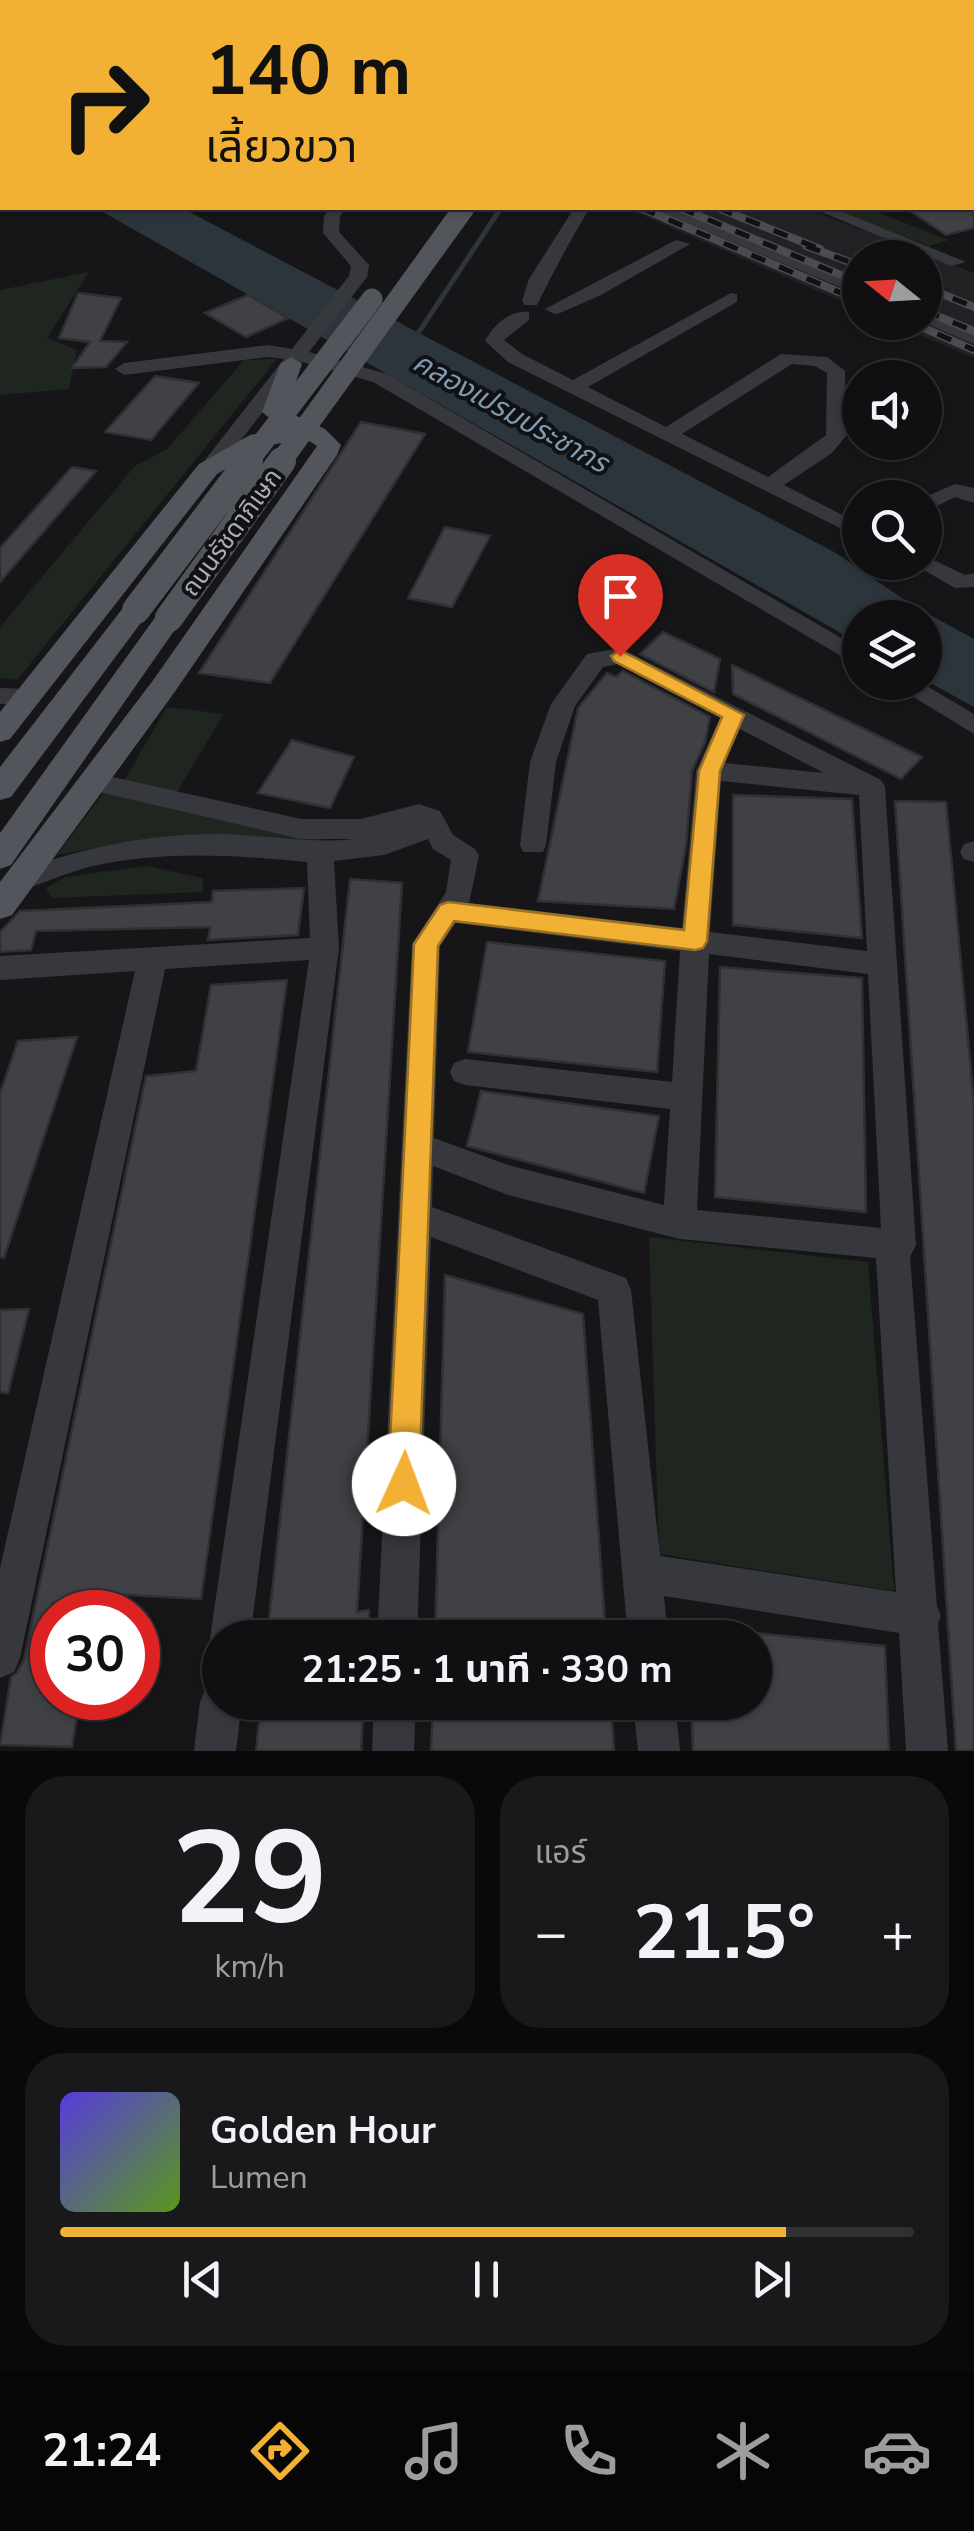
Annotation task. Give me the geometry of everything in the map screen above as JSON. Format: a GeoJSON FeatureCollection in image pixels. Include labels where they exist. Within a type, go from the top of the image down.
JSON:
{"type":"FeatureCollection","features":[{"type":"Feature","properties":{"kind":"main road","name":"ถนนรัชดาภิเษก"},"geometry":{"type":"LineString","coordinates":[[0,789],[439,210]]}},
{"type":"Feature","properties":{"kind":"main road","name":"ถนนรัชดาภิเษก"},"geometry":{"type":"LineString","coordinates":[[0,856],[463,210]]}},
{"type":"Feature","properties":{"kind":"main road"},"geometry":{"type":"LineString","coordinates":[[0,906],[94,782],[328,445],[324,438],[289,425],[274,412],[300,353]]}},
{"type":"Feature","properties":{"kind":"main road"},"geometry":{"type":"LineString","coordinates":[[0,732],[14,696],[208,469],[258,440],[294,435],[318,446],[307,476]]}},
{"type":"Feature","properties":{"kind":"street"},"geometry":{"type":"LineString","coordinates":[[208,469],[352,288],[360,265],[331,233],[336,210]]}},
{"type":"Feature","properties":{"kind":"street"},"geometry":{"type":"LineString","coordinates":[[527,308],[538,280],[579,210]]}},
{"type":"Feature","properties":{"kind":"street"},"geometry":{"type":"LineString","coordinates":[[663,210],[842,283]]}},
{"type":"Feature","properties":{"kind":"street"},"geometry":{"type":"LineString","coordinates":[[825,210],[958,262]]}},
{"type":"Feature","properties":{"kind":"street"},"geometry":{"type":"LineString","coordinates":[[682,244],[554,309],[548,303],[527,308],[499,331],[494,341],[514,358],[842,523]]}},
{"type":"Feature","properties":{"kind":"street"},"geometry":{"type":"LineString","coordinates":[[573,388],[731,298]]}},
{"type":"Feature","properties":{"kind":"street"},"geometry":{"type":"LineString","coordinates":[[942,324],[974,338]]}},
{"type":"Feature","properties":{"kind":"street"},"geometry":{"type":"LineString","coordinates":[[124,369],[258,351],[300,353],[380,378],[842,648]]}},
{"type":"Feature","properties":{"kind":"street"},"geometry":{"type":"LineString","coordinates":[[667,435],[788,358],[820,362],[836,372],[836,436],[824,449],[769,486]]}},
{"type":"Feature","properties":{"kind":"street"},"geometry":{"type":"LineString","coordinates":[[942,495],[949,490],[965,490],[974,497]]}},
{"type":"Feature","properties":{"kind":"street"},"geometry":{"type":"LineString","coordinates":[[942,572],[963,583],[974,580]]}},
{"type":"Feature","properties":{"kind":"street"},"geometry":{"type":"LineString","coordinates":[[534,845],[542,762],[563,704],[594,660],[620,656],[872,787]]}},
{"type":"Feature","properties":{"kind":"street"},"geometry":{"type":"LineString","coordinates":[[931,700],[974,726]]}},
{"type":"Feature","properties":{"kind":"street"},"geometry":{"type":"LineString","coordinates":[[680,1224],[695,941],[709,771],[734,715]]}},
{"type":"Feature","properties":{"kind":"street"},"geometry":{"type":"LineString","coordinates":[[709,771],[872,787]]}},
{"type":"Feature","properties":{"kind":"street"},"geometry":{"type":"LineString","coordinates":[[94,782],[301,829],[361,830],[419,814],[430,818],[443,842],[465,856],[460,894],[426,944],[399,1620]]}},
{"type":"Feature","properties":{"kind":"street"},"geometry":{"type":"LineString","coordinates":[[417,1146],[508,1180],[680,1224],[899,1245],[872,787]]}},
{"type":"Feature","properties":{"kind":"street"},"geometry":{"type":"LineString","coordinates":[[22,880],[84,858],[160,845],[226,844],[320,853],[384,845],[434,826]]}},
{"type":"Feature","properties":{"kind":"street"},"geometry":{"type":"LineString","coordinates":[[232,1620],[325,948],[320,853]]}},
{"type":"Feature","properties":{"kind":"street"},"geometry":{"type":"LineString","coordinates":[[448,911],[882,964]]}},
{"type":"Feature","properties":{"kind":"street"},"geometry":{"type":"LineString","coordinates":[[0,968],[325,948]]}},
{"type":"Feature","properties":{"kind":"street"},"geometry":{"type":"LineString","coordinates":[[0,1658],[152,960]]}},
{"type":"Feature","properties":{"kind":"street"},"geometry":{"type":"LineString","coordinates":[[465,1072],[686,1097]]}},
{"type":"Feature","properties":{"kind":"street"},"geometry":{"type":"LineString","coordinates":[[414,1216],[614,1290],[646,1620]]}},
{"type":"Feature","properties":{"kind":"street"},"geometry":{"type":"LineString","coordinates":[[892,1246],[921,1616],[927,1751]]}},
{"type":"Feature","properties":{"kind":"street"},"geometry":{"type":"LineString","coordinates":[[642,1573],[921,1616]]}},
{"type":"Feature","properties":{"kind":"street"},"geometry":{"type":"LineString","coordinates":[[215,1751],[219,1720]]}},
{"type":"Feature","properties":{"kind":"street"},"geometry":{"type":"LineString","coordinates":[[393,1751],[394,1720]]}},
{"type":"Feature","properties":{"kind":"street"},"geometry":{"type":"LineString","coordinates":[[656,1720],[659,1751]]}},
{"type":"Feature","properties":{"kind":"shaded area"},"geometry":{"type":"Polygon","coordinates":[[[630,210],[811,210],[889,240],[842,240],[842,301],[630,210]]]}},
{"type":"Feature","properties":{"kind":"shaded area"},"geometry":{"type":"Polygon","coordinates":[[[834,210],[871,210],[949,240],[913,240],[834,210]]]}},
{"type":"Feature","properties":{"kind":"shaded area"},"geometry":{"type":"Polygon","coordinates":[[[942,261],[974,273],[974,358],[932,340],[942,340],[942,261]]]}},
{"type":"Feature","properties":{"kind":"shaded area"},"geometry":{"type":"Polygon","coordinates":[[[89,272],[47,338],[77,350],[69,389],[0,395],[0,290],[89,272]]]}},
{"type":"Feature","properties":{"kind":"shaded area"},"geometry":{"type":"Polygon","coordinates":[[[277,359],[17,680],[0,678],[0,627],[135,466],[167,449],[244,360],[277,359]]]}},
{"type":"Feature","properties":{"kind":"shaded area"},"geometry":{"type":"Polygon","coordinates":[[[167,707],[224,714],[177,792],[124,781],[167,707]]]}},
{"type":"Feature","properties":{"kind":"shaded area"},"geometry":{"type":"Polygon","coordinates":[[[105,791],[327,838],[308,844],[132,841],[57,855],[105,791]]]}},
{"type":"Feature","properties":{"kind":"shaded area"},"geometry":{"type":"Polygon","coordinates":[[[146,866],[203,878],[203,892],[52,898],[46,888],[65,877],[146,866]]]}},
{"type":"Feature","properties":{"kind":"shaded area"},"geometry":{"type":"Polygon","coordinates":[[[649,1237],[868,1262],[894,1591],[659,1554],[649,1237]]]}},
{"type":"Feature","properties":{"kind":"water","name":"คลองเปรมประชากร"},"geometry":{"type":"Polygon","coordinates":[[[100,210],[186,210],[836,553],[842,557],[842,580],[875,580],[905,600],[842,600],[842,634],[100,210]]]}},
{"type":"Feature","properties":{"kind":"water"},"geometry":{"type":"Polygon","coordinates":[[[942,621],[974,639],[974,707],[942,689],[942,621]]]}},
{"type":"Feature","properties":{"kind":"building"},"geometry":{"type":"Polygon","coordinates":[[[909,210],[974,210],[974,228],[946,235],[909,210]]]}},
{"type":"Feature","properties":{"kind":"building"},"geometry":{"type":"Polygon","coordinates":[[[78,293],[121,298],[100,341],[127,342],[106,367],[72,368],[90,342],[59,338],[78,293]]]}},
{"type":"Feature","properties":{"kind":"building"},"geometry":{"type":"Polygon","coordinates":[[[248,295],[288,318],[246,337],[205,313],[248,295]]]}},
{"type":"Feature","properties":{"kind":"building"},"geometry":{"type":"Polygon","coordinates":[[[155,376],[199,383],[151,440],[105,432],[155,376]]]}},
{"type":"Feature","properties":{"kind":"building"},"geometry":{"type":"Polygon","coordinates":[[[361,422],[425,434],[270,683],[199,673],[361,422]]]}},
{"type":"Feature","properties":{"kind":"building"},"geometry":{"type":"Polygon","coordinates":[[[72,467],[96,471],[0,582],[0,548],[72,467]]]}},
{"type":"Feature","properties":{"kind":"building"},"geometry":{"type":"Polygon","coordinates":[[[445,527],[490,536],[452,607],[408,598],[445,527]]]}},
{"type":"Feature","properties":{"kind":"building"},"geometry":{"type":"Polygon","coordinates":[[[663,632],[720,659],[714,692],[640,654],[663,632]]]}},
{"type":"Feature","properties":{"kind":"building"},"geometry":{"type":"Polygon","coordinates":[[[732,665],[922,757],[901,779],[733,694],[732,665]]]}},
{"type":"Feature","properties":{"kind":"building"},"geometry":{"type":"Polygon","coordinates":[[[623,671],[710,717],[705,742],[692,771],[686,846],[674,909],[538,901],[578,708],[607,673],[616,677],[623,671]]]}},
{"type":"Feature","properties":{"kind":"building"},"geometry":{"type":"Polygon","coordinates":[[[292,740],[354,757],[330,808],[258,793],[292,740]]]}},
{"type":"Feature","properties":{"kind":"building"},"geometry":{"type":"Polygon","coordinates":[[[733,795],[852,799],[862,938],[733,925],[733,795]]]}},
{"type":"Feature","properties":{"kind":"building"},"geometry":{"type":"Polygon","coordinates":[[[895,801],[946,802],[974,1104],[974,1751],[956,1751],[895,801]]]}},
{"type":"Feature","properties":{"kind":"building"},"geometry":{"type":"Polygon","coordinates":[[[350,879],[402,883],[357,1612],[369,1610],[369,1620],[269,1620],[350,879]]]}},
{"type":"Feature","properties":{"kind":"building"},"geometry":{"type":"Polygon","coordinates":[[[304,888],[298,935],[208,940],[210,927],[36,931],[31,950],[0,952],[0,932],[20,911],[212,902],[213,891],[304,888]]]}},
{"type":"Feature","properties":{"kind":"building"},"geometry":{"type":"Polygon","coordinates":[[[487,942],[665,961],[657,1072],[468,1052],[487,942]]]}},
{"type":"Feature","properties":{"kind":"building"},"geometry":{"type":"Polygon","coordinates":[[[720,967],[862,978],[866,1212],[715,1197],[720,967]]]}},
{"type":"Feature","properties":{"kind":"building"},"geometry":{"type":"Polygon","coordinates":[[[287,980],[201,1599],[160,1597],[160,1590],[38,1590],[146,1076],[196,1071],[211,985],[287,980]]]}},
{"type":"Feature","properties":{"kind":"building"},"geometry":{"type":"Polygon","coordinates":[[[77,1037],[4,1258],[0,1257],[0,1093],[18,1041],[77,1037]]]}},
{"type":"Feature","properties":{"kind":"building"},"geometry":{"type":"Polygon","coordinates":[[[481,1091],[659,1116],[644,1193],[467,1146],[481,1091]]]}},
{"type":"Feature","properties":{"kind":"building"},"geometry":{"type":"Polygon","coordinates":[[[445,1275],[583,1314],[605,1620],[435,1620],[445,1275]]]}},
{"type":"Feature","properties":{"kind":"building"},"geometry":{"type":"Polygon","coordinates":[[[29,1309],[8,1393],[0,1392],[0,1310],[29,1309]]]}},
{"type":"Feature","properties":{"kind":"building"},"geometry":{"type":"Polygon","coordinates":[[[30,1630],[30,1720],[76,1720],[72,1747],[0,1745],[11,1677],[24,1659],[30,1630]]]}},
{"type":"Feature","properties":{"kind":"building"},"geometry":{"type":"Polygon","coordinates":[[[772,1635],[885,1646],[889,1751],[693,1751],[692,1720],[772,1720],[772,1635]]]}},
{"type":"Feature","properties":{"kind":"building"},"geometry":{"type":"Polygon","coordinates":[[[259,1720],[363,1720],[361,1751],[256,1751],[259,1720]]]}},
{"type":"Feature","properties":{"kind":"building"},"geometry":{"type":"Polygon","coordinates":[[[432,1720],[612,1720],[614,1751],[431,1751],[432,1720]]]}},
{"type":"Feature","properties":{"kind":"waterway","name":"คลองเปรมประชากร"},"geometry":{"type":"LineString","coordinates":[[413,341],[500,210]]}},
{"type":"Feature","properties":{"kind":"railway"},"geometry":{"type":"LineString","coordinates":[[646,210],[842,293]]}},
{"type":"Feature","properties":{"kind":"railway"},"geometry":{"type":"LineString","coordinates":[[685,210],[842,276]]}},
{"type":"Feature","properties":{"kind":"railway"},"geometry":{"type":"LineString","coordinates":[[723,210],[820,249]]}},
{"type":"Feature","properties":{"kind":"railway"},"geometry":{"type":"LineString","coordinates":[[806,246],[842,259]]}},
{"type":"Feature","properties":{"kind":"railway"},"geometry":{"type":"LineString","coordinates":[[942,294],[974,307]]}},
{"type":"Feature","properties":{"kind":"railway"},"geometry":{"type":"LineString","coordinates":[[942,318],[974,331]]}},
{"type":"Feature","properties":{"kind":"railway"},"geometry":{"type":"LineString","coordinates":[[942,336],[974,350]]}},
{"type":"Feature","properties":{"kind":"route"},"geometry":{"type":"LineString","coordinates":[[404,1484],[426,944],[448,911],[695,941],[709,771],[734,715],[620,656]]}}]}
